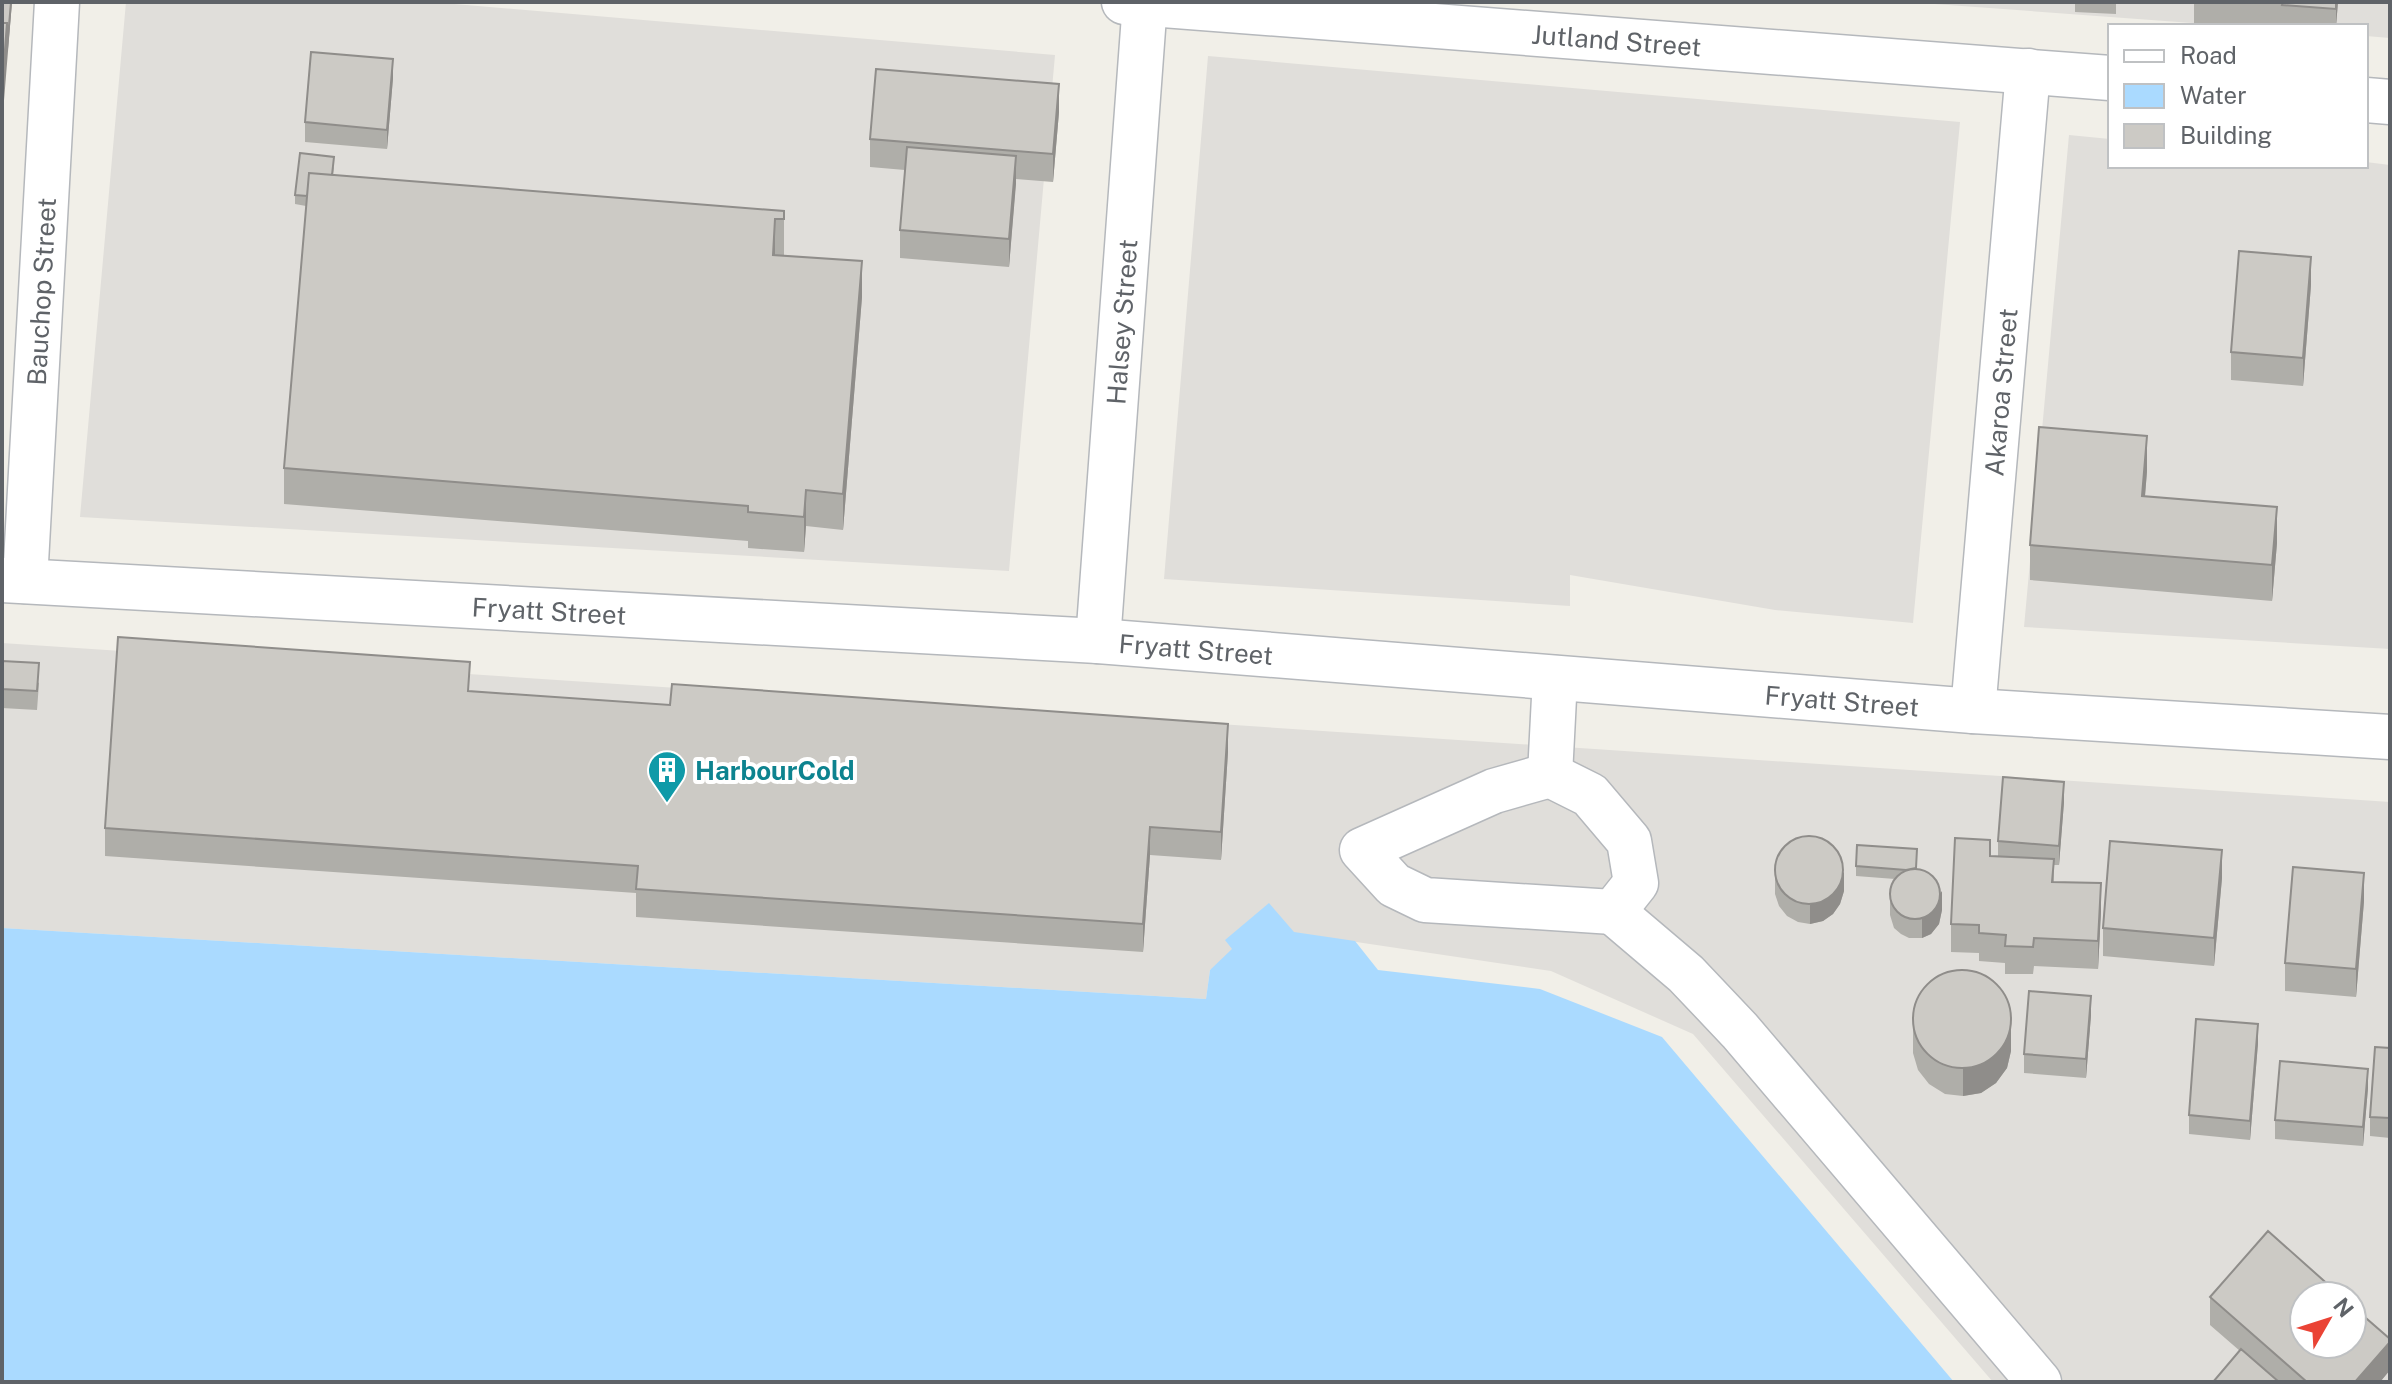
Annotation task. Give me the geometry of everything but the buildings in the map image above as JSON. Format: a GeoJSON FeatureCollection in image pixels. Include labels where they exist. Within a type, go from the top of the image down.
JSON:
{"type":"FeatureCollection","features":[{"type":"Feature","properties":{"kind":"street","name":"Bauchop Street"},"geometry":{"type":"LineString","coordinates":[[13,580],[57,2]]}},
{"type":"Feature","properties":{"kind":"street","name":"Jutland Street"},"geometry":{"type":"LineString","coordinates":[[1138,3],[2108,78]]}},
{"type":"Feature","properties":{"kind":"street","name":"Halsey Street"},"geometry":{"type":"LineString","coordinates":[[1098,641],[1138,3]]}},
{"type":"Feature","properties":{"kind":"street","name":"Akaroa Street"},"geometry":{"type":"LineString","coordinates":[[1973,711],[2028,71]]}},
{"type":"Feature","properties":{"kind":"street"},"geometry":{"type":"LineString","coordinates":[[2368,100],[2390,102]]}},
{"type":"Feature","properties":{"kind":"street","name":"Fryatt Street"},"geometry":{"type":"LineString","coordinates":[[13,580],[1098,641],[1973,711],[2390,737]]}},
{"type":"Feature","properties":{"kind":"street"},"geometry":{"type":"LineString","coordinates":[[1550,775],[1555,678]]}},
{"type":"Feature","properties":{"kind":"street"},"geometry":{"type":"LineString","coordinates":[[1625,898],[1425,900],[1394,885],[1362,850],[1494,791],[1550,775],[1590,795],[1629,841],[1625,898],[1686,974],[1740,1031],[2039,1382]]}},
{"type":"Feature","properties":{"kind":"shaded area"},"geometry":{"type":"Polygon","coordinates":[[[126,2],[431,2],[1055,55],[1009,571],[80,517],[126,2]]]}},
{"type":"Feature","properties":{"kind":"shaded area"},"geometry":{"type":"Polygon","coordinates":[[[1907,2],[2390,2],[2390,38],[2368,36],[2368,24],[2206,24],[1907,2]]]}},
{"type":"Feature","properties":{"kind":"shaded area"},"geometry":{"type":"Polygon","coordinates":[[[1208,56],[1960,122],[1913,623],[1775,610],[1570,575],[1570,606],[1164,579],[1208,56]]]}},
{"type":"Feature","properties":{"kind":"shaded area"},"geometry":{"type":"Polygon","coordinates":[[[2069,135],[2108,139],[2108,168],[2368,168],[2368,162],[2390,165],[2390,649],[2024,627],[2069,135]]]}},
{"type":"Feature","properties":{"kind":"shaded area"},"geometry":{"type":"Polygon","coordinates":[[[2,643],[2390,802],[2390,1382],[1993,1382],[1693,1034],[1551,971],[1296,933],[1210,970],[1206,999],[2,928],[2,643]]]}},
{"type":"Feature","properties":{"kind":"water"},"geometry":{"type":"Polygon","coordinates":[[[1269,903],[1294,932],[1355,941],[1378,970],[1540,989],[1662,1037],[1954,1382],[2,1382],[2,928],[1206,999],[1210,970],[1232,949],[1225,940],[1269,903]]]}},
{"type":"Feature","properties":{"kind":"place","name":"HarbourCold"},"geometry":{"type":"Point","coordinates":[667,804]}}]}
